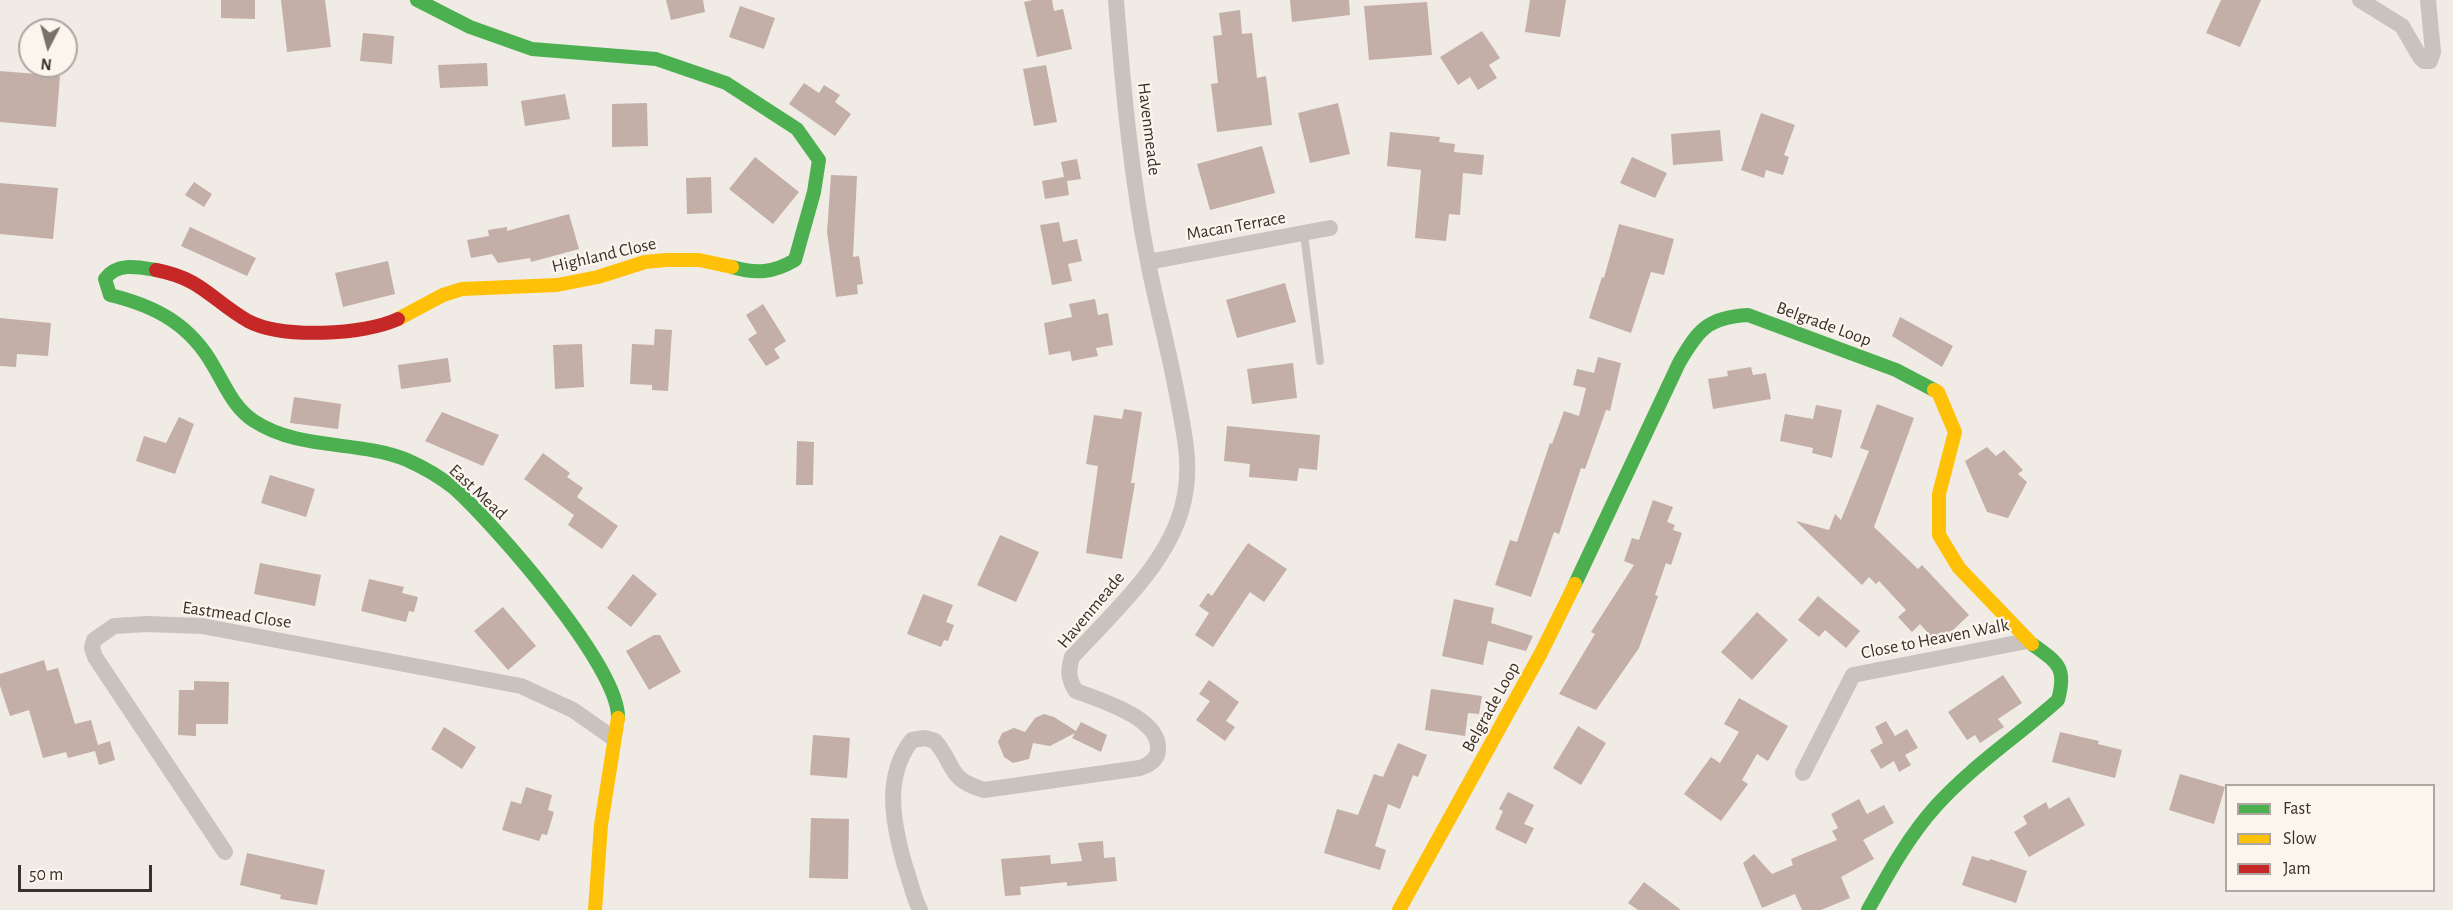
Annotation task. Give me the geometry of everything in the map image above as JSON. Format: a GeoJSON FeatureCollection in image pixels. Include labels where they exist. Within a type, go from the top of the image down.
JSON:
{"type":"FeatureCollection","features":[{"type":"Feature","properties":{"kind":"street","name":"Highland Close"},"geometry":{"type":"LineString","coordinates":[[109,272],[127,266],[181,276],[196,283],[239,314],[262,326],[348,332],[392,322],[427,301],[460,289],[492,286],[546,286],[580,281],[644,262],[670,259],[701,260],[748,271],[767,272],[782,269],[795,260],[814,192],[819,160],[797,129],[726,83],[687,68],[631,55],[532,49],[470,27],[417,0]]}},
{"type":"Feature","properties":{"kind":"street","name":"Havenmeade"},"geometry":{"type":"LineString","coordinates":[[920,910],[897,839],[894,817],[896,770],[904,751],[912,740],[925,738],[935,741],[956,777],[968,786],[984,790],[1140,768],[1150,764],[1158,753],[1159,739],[1153,731],[1133,716],[1076,691],[1071,683],[1068,669],[1072,657],[1138,585],[1156,560],[1177,523],[1183,504],[1188,453],[1169,349],[1148,262],[1123,84],[1116,0]]}},
{"type":"Feature","properties":{"kind":"street"},"geometry":{"type":"LineString","coordinates":[[2360,0],[2402,26],[2420,57],[2430,62],[2433,52],[2428,0]]}},
{"type":"Feature","properties":{"kind":"street","name":"Macan Terrace"},"geometry":{"type":"LineString","coordinates":[[1148,262],[1330,228]]}},
{"type":"Feature","properties":{"kind":"street","name":"East Mead"},"geometry":{"type":"LineString","coordinates":[[109,272],[105,284],[110,295],[152,306],[171,317],[203,348],[230,398],[266,428],[312,442],[384,453],[405,459],[435,474],[454,489],[516,555],[579,635],[615,693],[618,712],[604,794],[595,886],[595,910]]}},
{"type":"Feature","properties":{"kind":"street","name":"Belgrade Loop"},"geometry":{"type":"LineString","coordinates":[[1399,910],[1541,653],[1604,528],[1678,363],[1695,335],[1708,324],[1726,316],[1748,315],[1896,370],[1938,392],[1955,432],[1939,494],[1939,535],[1959,568],[2027,641],[2053,659],[2063,681],[2058,700],[1949,794],[1897,857],[1868,910]]}},
{"type":"Feature","properties":{"kind":"street","name":"Eastmead Close"},"geometry":{"type":"LineString","coordinates":[[225,852],[95,657],[92,648],[94,640],[114,626],[147,624],[202,626],[521,686],[573,710],[613,738]]}},
{"type":"Feature","properties":{"kind":"street","name":"Close to Heaven Walk"},"geometry":{"type":"LineString","coordinates":[[1803,773],[1853,675],[2027,641]]}},
{"type":"Feature","properties":{"kind":"lane"},"geometry":{"type":"LineString","coordinates":[[1304,234],[1320,361]]}},
{"type":"Feature","properties":{"kind":"building"},"geometry":{"type":"Polygon","coordinates":[[[221,0],[255,0],[255,19],[221,18],[221,0]]]}},
{"type":"Feature","properties":{"kind":"building"},"geometry":{"type":"Polygon","coordinates":[[[281,0],[325,0],[331,47],[287,52],[281,0]]]}},
{"type":"Feature","properties":{"kind":"building"},"geometry":{"type":"Polygon","coordinates":[[[666,0],[703,0],[705,12],[671,20],[666,0]]]}},
{"type":"Feature","properties":{"kind":"building"},"geometry":{"type":"Polygon","coordinates":[[[1052,0],[1054,11],[1063,9],[1072,49],[1037,57],[1024,2],[1052,0]]]}},
{"type":"Feature","properties":{"kind":"building"},"geometry":{"type":"Polygon","coordinates":[[[1290,0],[1349,0],[1350,15],[1292,22],[1290,0]]]}},
{"type":"Feature","properties":{"kind":"building"},"geometry":{"type":"Polygon","coordinates":[[[1530,0],[1566,0],[1560,37],[1525,32],[1530,0]]]}},
{"type":"Feature","properties":{"kind":"building"},"geometry":{"type":"Polygon","coordinates":[[[2221,0],[2261,0],[2240,47],[2206,33],[2221,0]]]}},
{"type":"Feature","properties":{"kind":"building"},"geometry":{"type":"Polygon","coordinates":[[[1427,2],[1432,55],[1369,60],[1364,6],[1427,2]]]}},
{"type":"Feature","properties":{"kind":"building"},"geometry":{"type":"Polygon","coordinates":[[[740,6],[775,18],[764,49],[729,37],[740,6]]]}},
{"type":"Feature","properties":{"kind":"building"},"geometry":{"type":"Polygon","coordinates":[[[1240,10],[1242,34],[1252,33],[1257,78],[1266,76],[1272,125],[1217,132],[1211,84],[1218,83],[1213,36],[1222,35],[1219,13],[1240,10]]]}},
{"type":"Feature","properties":{"kind":"building"},"geometry":{"type":"Polygon","coordinates":[[[1482,31],[1500,58],[1489,65],[1497,78],[1478,90],[1470,77],[1458,85],[1440,57],[1482,31]]]}},
{"type":"Feature","properties":{"kind":"building"},"geometry":{"type":"Polygon","coordinates":[[[363,33],[394,36],[392,64],[360,61],[363,33]]]}},
{"type":"Feature","properties":{"kind":"building"},"geometry":{"type":"Polygon","coordinates":[[[487,63],[488,86],[440,88],[438,65],[487,63]]]}},
{"type":"Feature","properties":{"kind":"building"},"geometry":{"type":"Polygon","coordinates":[[[1046,65],[1057,122],[1034,126],[1023,69],[1046,65]]]}},
{"type":"Feature","properties":{"kind":"building"},"geometry":{"type":"Polygon","coordinates":[[[0,71],[18,72],[18,78],[60,78],[56,127],[0,122],[0,71]]]}},
{"type":"Feature","properties":{"kind":"building"},"geometry":{"type":"Polygon","coordinates":[[[804,83],[819,93],[824,85],[840,95],[835,102],[851,114],[835,136],[789,104],[804,83]]]}},
{"type":"Feature","properties":{"kind":"building"},"geometry":{"type":"Polygon","coordinates":[[[565,94],[570,119],[525,126],[521,101],[565,94]]]}},
{"type":"Feature","properties":{"kind":"building"},"geometry":{"type":"Polygon","coordinates":[[[647,103],[648,146],[612,147],[612,104],[647,103]]]}},
{"type":"Feature","properties":{"kind":"building"},"geometry":{"type":"Polygon","coordinates":[[[1338,103],[1350,154],[1310,163],[1298,113],[1338,103]]]}},
{"type":"Feature","properties":{"kind":"building"},"geometry":{"type":"Polygon","coordinates":[[[1761,113],[1795,125],[1784,155],[1789,157],[1783,175],[1766,170],[1764,178],[1741,170],[1761,113]]]}},
{"type":"Feature","properties":{"kind":"building"},"geometry":{"type":"Polygon","coordinates":[[[1720,130],[1723,161],[1673,165],[1671,134],[1720,130]]]}},
{"type":"Feature","properties":{"kind":"building"},"geometry":{"type":"Polygon","coordinates":[[[1390,132],[1440,137],[1439,142],[1455,144],[1454,152],[1484,155],[1482,175],[1463,173],[1460,215],[1449,214],[1446,241],[1415,238],[1421,170],[1387,166],[1390,132]]]}},
{"type":"Feature","properties":{"kind":"building"},"geometry":{"type":"Polygon","coordinates":[[[1262,146],[1275,193],[1210,210],[1197,164],[1262,146]]]}},
{"type":"Feature","properties":{"kind":"building"},"geometry":{"type":"Polygon","coordinates":[[[755,157],[799,192],[773,224],[729,189],[755,157]]]}},
{"type":"Feature","properties":{"kind":"building"},"geometry":{"type":"Polygon","coordinates":[[[1632,157],[1667,173],[1655,198],[1620,183],[1632,157]]]}},
{"type":"Feature","properties":{"kind":"building"},"geometry":{"type":"Polygon","coordinates":[[[1077,159],[1081,179],[1067,181],[1069,195],[1045,199],[1042,181],[1064,177],[1061,162],[1077,159]]]}},
{"type":"Feature","properties":{"kind":"building"},"geometry":{"type":"Polygon","coordinates":[[[831,175],[857,176],[853,257],[859,256],[863,284],[857,285],[858,294],[836,297],[827,232],[831,175]]]}},
{"type":"Feature","properties":{"kind":"building"},"geometry":{"type":"Polygon","coordinates":[[[711,177],[712,213],[687,214],[686,178],[711,177]]]}},
{"type":"Feature","properties":{"kind":"building"},"geometry":{"type":"Polygon","coordinates":[[[194,182],[212,194],[204,207],[185,195],[194,182]]]}},
{"type":"Feature","properties":{"kind":"building"},"geometry":{"type":"Polygon","coordinates":[[[0,183],[58,188],[53,239],[0,234],[0,183]]]}},
{"type":"Feature","properties":{"kind":"building"},"geometry":{"type":"Polygon","coordinates":[[[569,214],[579,249],[531,262],[530,258],[498,263],[492,254],[471,258],[467,240],[489,236],[488,230],[507,227],[507,231],[569,214]]]}},
{"type":"Feature","properties":{"kind":"building"},"geometry":{"type":"Polygon","coordinates":[[[1059,222],[1063,242],[1077,239],[1082,261],[1068,264],[1072,281],[1052,285],[1040,225],[1059,222]]]}},
{"type":"Feature","properties":{"kind":"building"},"geometry":{"type":"Polygon","coordinates":[[[1619,224],[1674,239],[1664,275],[1651,272],[1631,333],[1589,318],[1602,277],[1604,278],[1619,224]]]}},
{"type":"Feature","properties":{"kind":"building"},"geometry":{"type":"Polygon","coordinates":[[[190,227],[256,258],[247,276],[181,246],[190,227]]]}},
{"type":"Feature","properties":{"kind":"building"},"geometry":{"type":"Polygon","coordinates":[[[388,261],[395,294],[343,307],[335,273],[388,261]]]}},
{"type":"Feature","properties":{"kind":"building"},"geometry":{"type":"Polygon","coordinates":[[[1285,283],[1296,322],[1237,338],[1226,300],[1285,283]]]}},
{"type":"Feature","properties":{"kind":"building"},"geometry":{"type":"Polygon","coordinates":[[[1095,299],[1098,315],[1108,313],[1113,345],[1096,348],[1098,356],[1072,361],[1070,351],[1049,355],[1044,323],[1072,317],[1069,304],[1095,299]]]}},
{"type":"Feature","properties":{"kind":"building"},"geometry":{"type":"Polygon","coordinates":[[[763,304],[786,341],[774,349],[780,358],[766,366],[748,339],[757,333],[746,315],[763,304]]]}},
{"type":"Feature","properties":{"kind":"building"},"geometry":{"type":"Polygon","coordinates":[[[1900,317],[1953,346],[1942,367],[1892,336],[1900,317]]]}},
{"type":"Feature","properties":{"kind":"building"},"geometry":{"type":"Polygon","coordinates":[[[0,318],[51,323],[48,356],[17,354],[16,367],[0,366],[0,318]]]}},
{"type":"Feature","properties":{"kind":"building"},"geometry":{"type":"Polygon","coordinates":[[[655,329],[672,330],[668,391],[652,390],[652,385],[630,384],[632,344],[654,345],[655,329]]]}},
{"type":"Feature","properties":{"kind":"building"},"geometry":{"type":"Polygon","coordinates":[[[582,344],[584,387],[555,389],[553,345],[582,344]]]}},
{"type":"Feature","properties":{"kind":"building"},"geometry":{"type":"Polygon","coordinates":[[[1598,357],[1621,363],[1610,411],[1606,410],[1585,469],[1581,468],[1559,534],[1554,532],[1531,597],[1495,585],[1510,540],[1517,542],[1550,443],[1552,444],[1564,411],[1579,416],[1586,388],[1573,385],[1577,369],[1594,373],[1598,357]]]}},
{"type":"Feature","properties":{"kind":"building"},"geometry":{"type":"Polygon","coordinates":[[[448,358],[451,382],[401,389],[398,365],[448,358]]]}},
{"type":"Feature","properties":{"kind":"building"},"geometry":{"type":"Polygon","coordinates":[[[1293,363],[1297,398],[1252,404],[1247,369],[1293,363]]]}},
{"type":"Feature","properties":{"kind":"building"},"geometry":{"type":"Polygon","coordinates":[[[1751,367],[1753,375],[1766,373],[1771,399],[1713,409],[1708,379],[1728,376],[1727,371],[1751,367]]]}},
{"type":"Feature","properties":{"kind":"building"},"geometry":{"type":"Polygon","coordinates":[[[294,397],[341,404],[338,429],[290,423],[294,397]]]}},
{"type":"Feature","properties":{"kind":"building"},"geometry":{"type":"Polygon","coordinates":[[[1877,404],[1914,418],[1874,527],[1918,569],[1922,565],[1969,615],[1938,644],[1920,624],[1912,632],[1898,617],[1906,610],[1879,581],[1876,584],[1869,577],[1862,585],[1796,521],[1829,530],[1835,514],[1841,520],[1869,451],[1860,448],[1877,404]]]}},
{"type":"Feature","properties":{"kind":"building"},"geometry":{"type":"Polygon","coordinates":[[[1816,405],[1842,410],[1832,458],[1812,453],[1813,448],[1780,441],[1785,414],[1813,419],[1816,405]]]}},
{"type":"Feature","properties":{"kind":"building"},"geometry":{"type":"Polygon","coordinates":[[[1124,409],[1142,412],[1131,483],[1135,483],[1122,559],[1086,553],[1098,466],[1086,464],[1094,415],[1122,419],[1124,409]]]}},
{"type":"Feature","properties":{"kind":"building"},"geometry":{"type":"Polygon","coordinates":[[[442,412],[499,435],[483,466],[425,441],[442,412]]]}},
{"type":"Feature","properties":{"kind":"building"},"geometry":{"type":"Polygon","coordinates":[[[179,417],[194,424],[175,474],[136,461],[144,436],[166,443],[179,417]]]}},
{"type":"Feature","properties":{"kind":"building"},"geometry":{"type":"Polygon","coordinates":[[[1227,426],[1320,435],[1317,470],[1299,468],[1297,481],[1249,477],[1250,464],[1224,461],[1227,426]]]}},
{"type":"Feature","properties":{"kind":"building"},"geometry":{"type":"Polygon","coordinates":[[[797,441],[814,442],[813,485],[796,485],[797,441]]]}},
{"type":"Feature","properties":{"kind":"building"},"geometry":{"type":"Polygon","coordinates":[[[1987,447],[1996,456],[2004,450],[2023,470],[2018,474],[2027,482],[2008,518],[1987,512],[1965,461],[1987,447]]]}},
{"type":"Feature","properties":{"kind":"building"},"geometry":{"type":"Polygon","coordinates":[[[543,453],[570,473],[567,477],[583,488],[577,497],[618,526],[602,549],[568,525],[574,515],[524,479],[543,453]]]}},
{"type":"Feature","properties":{"kind":"building"},"geometry":{"type":"Polygon","coordinates":[[[270,475],[315,489],[306,517],[261,503],[270,475]]]}},
{"type":"Feature","properties":{"kind":"building"},"geometry":{"type":"Polygon","coordinates":[[[1653,500],[1673,507],[1667,522],[1675,525],[1673,530],[1682,533],[1671,565],[1666,563],[1655,595],[1658,596],[1639,648],[1596,710],[1559,694],[1595,634],[1591,632],[1634,565],[1624,561],[1632,538],[1639,540],[1653,500]]]}},
{"type":"Feature","properties":{"kind":"building"},"geometry":{"type":"Polygon","coordinates":[[[1000,535],[1039,552],[1016,602],[977,585],[1000,535]]]}},
{"type":"Feature","properties":{"kind":"building"},"geometry":{"type":"Polygon","coordinates":[[[1248,543],[1287,569],[1264,602],[1250,592],[1213,647],[1195,635],[1209,613],[1199,606],[1208,593],[1212,596],[1248,543]]]}},
{"type":"Feature","properties":{"kind":"building"},"geometry":{"type":"Polygon","coordinates":[[[260,563],[321,575],[315,606],[254,594],[260,563]]]}},
{"type":"Feature","properties":{"kind":"building"},"geometry":{"type":"Polygon","coordinates":[[[633,574],[657,594],[631,627],[607,608],[633,574]]]}},
{"type":"Feature","properties":{"kind":"building"},"geometry":{"type":"Polygon","coordinates":[[[369,579],[404,587],[402,593],[418,597],[414,612],[409,611],[406,622],[361,611],[369,579]]]}},
{"type":"Feature","properties":{"kind":"building"},"geometry":{"type":"Polygon","coordinates":[[[923,594],[953,605],[946,622],[954,625],[948,641],[944,640],[941,647],[907,634],[923,594]]]}},
{"type":"Feature","properties":{"kind":"building"},"geometry":{"type":"Polygon","coordinates":[[[1818,596],[1860,631],[1846,648],[1825,630],[1819,637],[1798,620],[1818,596]]]}},
{"type":"Feature","properties":{"kind":"building"},"geometry":{"type":"Polygon","coordinates":[[[1454,599],[1494,608],[1491,623],[1533,636],[1526,651],[1488,641],[1483,665],[1442,656],[1454,599]]]}},
{"type":"Feature","properties":{"kind":"building"},"geometry":{"type":"Polygon","coordinates":[[[503,607],[536,646],[508,670],[474,631],[503,607]]]}},
{"type":"Feature","properties":{"kind":"building"},"geometry":{"type":"Polygon","coordinates":[[[1757,612],[1788,640],[1752,680],[1721,652],[1757,612]]]}},
{"type":"Feature","properties":{"kind":"building"},"geometry":{"type":"Polygon","coordinates":[[[654,635],[660,635],[681,672],[649,690],[626,651],[654,635]]]}},
{"type":"Feature","properties":{"kind":"building"},"geometry":{"type":"Polygon","coordinates":[[[44,660],[47,671],[58,668],[75,724],[91,720],[98,745],[110,741],[115,760],[99,765],[95,751],[68,758],[66,752],[43,758],[29,710],[10,716],[0,686],[0,674],[44,660]]]}},
{"type":"Feature","properties":{"kind":"building"},"geometry":{"type":"Polygon","coordinates":[[[2003,675],[2022,703],[1998,719],[2004,727],[1980,743],[1975,735],[1967,740],[1948,712],[2003,675]]]}},
{"type":"Feature","properties":{"kind":"building"},"geometry":{"type":"Polygon","coordinates":[[[1209,680],[1239,702],[1226,721],[1235,727],[1225,741],[1196,720],[1210,701],[1199,694],[1209,680]]]}},
{"type":"Feature","properties":{"kind":"building"},"geometry":{"type":"Polygon","coordinates":[[[194,681],[229,682],[228,724],[196,724],[196,736],[178,735],[179,690],[194,690],[194,681]]]}},
{"type":"Feature","properties":{"kind":"building"},"geometry":{"type":"Polygon","coordinates":[[[1431,689],[1482,696],[1479,714],[1468,713],[1465,736],[1425,730],[1431,689]]]}},
{"type":"Feature","properties":{"kind":"building"},"geometry":{"type":"Polygon","coordinates":[[[1739,698],[1788,726],[1768,761],[1757,754],[1742,780],[1748,784],[1721,821],[1684,794],[1711,757],[1720,763],[1739,732],[1724,724],[1739,698]]]}},
{"type":"Feature","properties":{"kind":"building"},"geometry":{"type":"Polygon","coordinates":[[[1044,714],[1054,717],[1076,731],[1081,722],[1107,735],[1101,752],[1072,738],[1075,733],[1050,746],[1033,743],[1029,759],[1013,763],[1004,757],[998,742],[1002,733],[1014,728],[1025,732],[1035,718],[1044,714]]]}},
{"type":"Feature","properties":{"kind":"building"},"geometry":{"type":"Polygon","coordinates":[[[1886,721],[1895,736],[1907,729],[1918,748],[1905,755],[1911,765],[1899,772],[1894,761],[1881,769],[1870,750],[1883,743],[1875,727],[1886,721]]]}},
{"type":"Feature","properties":{"kind":"building"},"geometry":{"type":"Polygon","coordinates":[[[1578,726],[1606,743],[1581,785],[1553,768],[1578,726]]]}},
{"type":"Feature","properties":{"kind":"building"},"geometry":{"type":"Polygon","coordinates":[[[444,727],[476,747],[462,769],[431,749],[444,727]]]}},
{"type":"Feature","properties":{"kind":"building"},"geometry":{"type":"Polygon","coordinates":[[[2060,732],[2099,741],[2098,744],[2122,750],[2115,778],[2052,762],[2060,732]]]}},
{"type":"Feature","properties":{"kind":"building"},"geometry":{"type":"Polygon","coordinates":[[[813,735],[850,738],[847,778],[810,775],[813,735]]]}},
{"type":"Feature","properties":{"kind":"building"},"geometry":{"type":"Polygon","coordinates":[[[1398,743],[1427,755],[1418,777],[1413,775],[1400,809],[1388,804],[1375,846],[1386,850],[1380,870],[1324,853],[1337,809],[1358,815],[1374,774],[1383,777],[1398,743]]]}},
{"type":"Feature","properties":{"kind":"building"},"geometry":{"type":"Polygon","coordinates":[[[2180,774],[2225,787],[2214,824],[2169,810],[2180,774]]]}},
{"type":"Feature","properties":{"kind":"building"},"geometry":{"type":"Polygon","coordinates":[[[526,787],[552,795],[548,810],[554,812],[547,835],[542,834],[539,841],[502,830],[511,801],[521,804],[526,787]]]}},
{"type":"Feature","properties":{"kind":"building"},"geometry":{"type":"Polygon","coordinates":[[[1508,792],[1534,805],[1524,824],[1534,828],[1526,844],[1495,829],[1503,811],[1499,809],[1508,792]]]}},
{"type":"Feature","properties":{"kind":"building"},"geometry":{"type":"Polygon","coordinates":[[[2069,797],[2085,825],[2029,857],[2014,832],[2027,824],[2023,816],[2046,802],[2049,809],[2069,797]]]}},
{"type":"Feature","properties":{"kind":"building"},"geometry":{"type":"Polygon","coordinates":[[[1859,799],[1867,814],[1884,805],[1894,823],[1863,840],[1874,859],[1841,877],[1850,898],[1821,910],[1802,910],[1795,894],[1762,908],[1743,863],[1754,854],[1772,874],[1793,865],[1791,859],[1837,840],[1832,831],[1838,828],[1831,814],[1859,799]]]}},
{"type":"Feature","properties":{"kind":"building"},"geometry":{"type":"Polygon","coordinates":[[[811,818],[849,819],[848,879],[809,878],[811,818]]]}},
{"type":"Feature","properties":{"kind":"building"},"geometry":{"type":"Polygon","coordinates":[[[1103,841],[1104,858],[1115,857],[1117,881],[1067,886],[1067,882],[1020,887],[1021,895],[1005,896],[1001,859],[1050,855],[1051,864],[1082,861],[1078,843],[1103,841]]]}},
{"type":"Feature","properties":{"kind":"building"},"geometry":{"type":"Polygon","coordinates":[[[247,853],[325,870],[317,905],[280,899],[281,895],[240,885],[247,853]]]}},
{"type":"Feature","properties":{"kind":"building"},"geometry":{"type":"Polygon","coordinates":[[[1972,856],[1989,861],[1990,859],[2027,871],[2016,903],[1962,885],[1972,856]]]}},
{"type":"Feature","properties":{"kind":"building"},"geometry":{"type":"Polygon","coordinates":[[[1644,882],[1681,910],[1638,910],[1628,903],[1644,882]]]}},
{"type":"Feature","properties":{"kind":"traffic: fast"},"geometry":{"type":"LineString","coordinates":[[417,0],[470,27],[532,49],[656,59],[726,83],[797,129],[819,160],[814,192],[795,260],[779,268],[764,271],[749,271],[732,267]]}},
{"type":"Feature","properties":{"kind":"traffic: fast"},"geometry":{"type":"LineString","coordinates":[[156,270],[128,267],[116,270],[105,279],[110,295],[142,305],[171,319],[183,329],[205,352],[241,410],[254,421],[290,437],[369,450],[407,460],[454,488],[524,563],[577,632],[599,665],[613,695],[618,718]]}},
{"type":"Feature","properties":{"kind":"traffic: fast"},"geometry":{"type":"LineString","coordinates":[[1575,584],[1679,363],[1692,342],[1714,322],[1734,316],[1748,315],[1896,370],[1934,390]]}},
{"type":"Feature","properties":{"kind":"traffic: fast"},"geometry":{"type":"LineString","coordinates":[[1868,910],[1907,843],[1936,806],[1950,791],[2058,700],[2061,673],[2054,661],[2032,644]]}},
{"type":"Feature","properties":{"kind":"traffic: slow"},"geometry":{"type":"LineString","coordinates":[[398,319],[443,295],[462,289],[557,285],[598,277],[645,262],[666,260],[699,260],[732,267]]}},
{"type":"Feature","properties":{"kind":"traffic: slow"},"geometry":{"type":"LineString","coordinates":[[1934,390],[1938,392],[1955,432],[1939,494],[1939,535],[1959,568],[2032,644]]}},
{"type":"Feature","properties":{"kind":"traffic: slow"},"geometry":{"type":"LineString","coordinates":[[1399,910],[1541,653],[1575,584]]}},
{"type":"Feature","properties":{"kind":"traffic: slow"},"geometry":{"type":"LineString","coordinates":[[595,910],[601,825],[618,718]]}},
{"type":"Feature","properties":{"kind":"traffic: jam"},"geometry":{"type":"LineString","coordinates":[[156,270],[172,274],[196,285],[248,321],[281,331],[323,333],[365,329],[398,319]]}}]}
